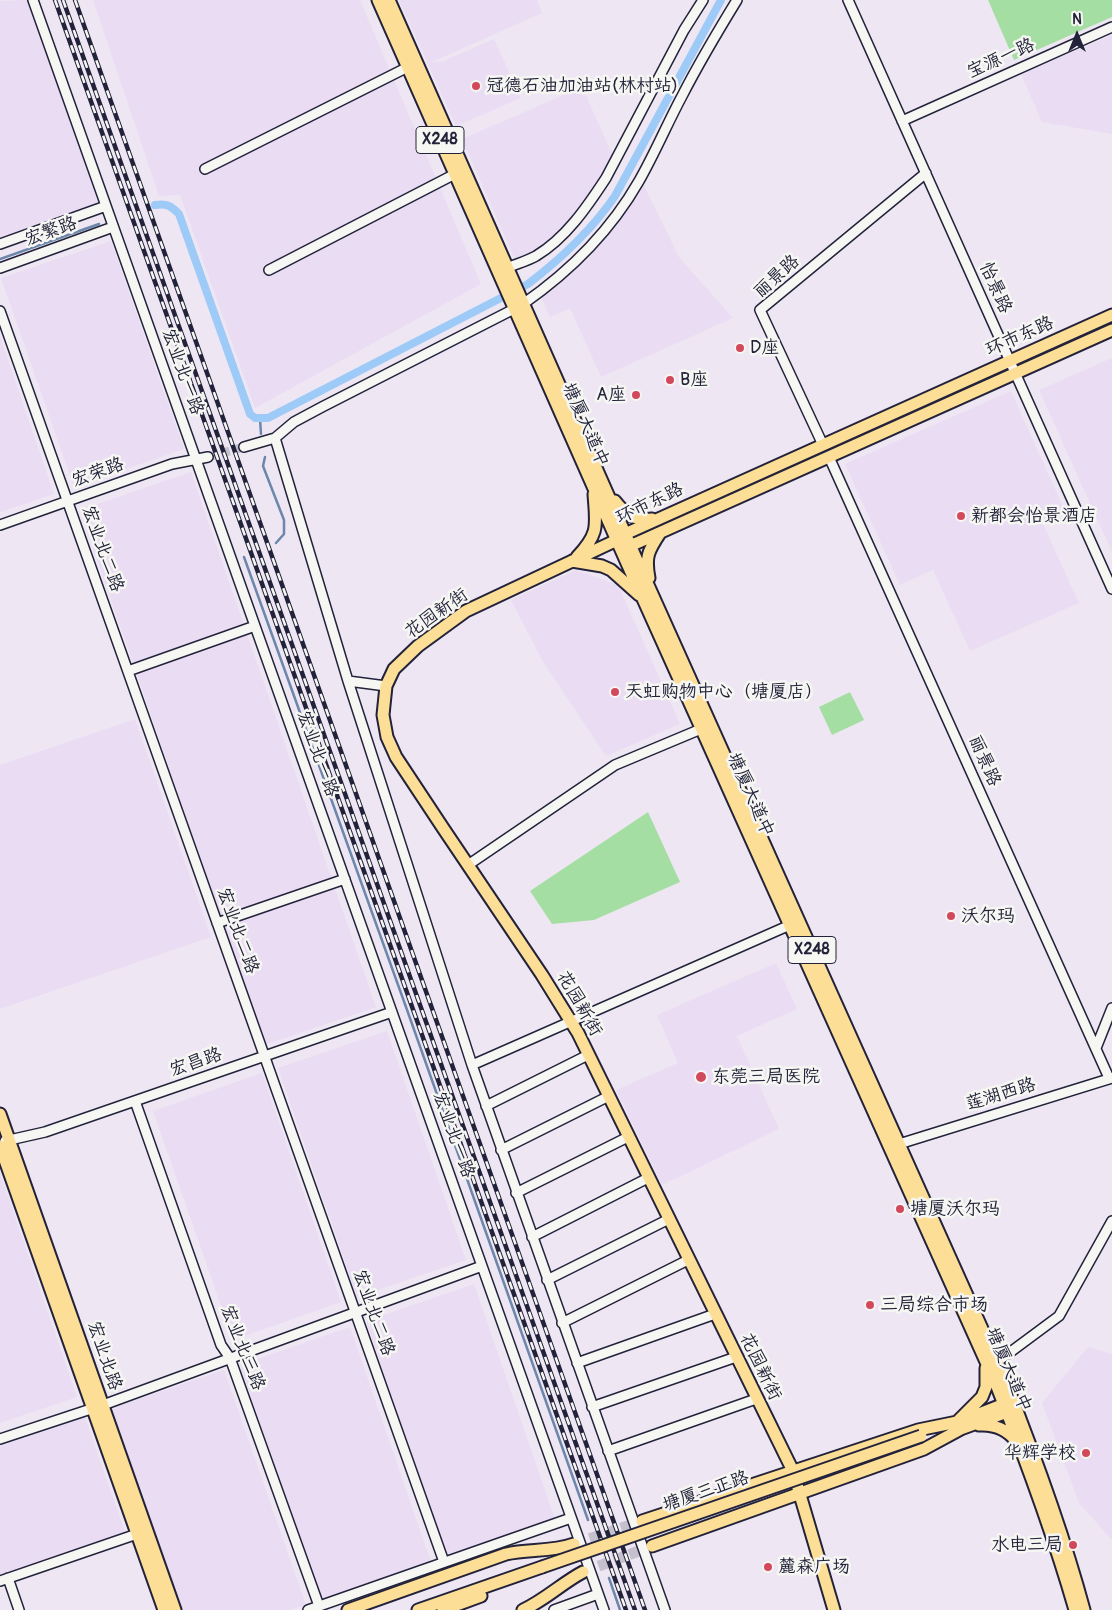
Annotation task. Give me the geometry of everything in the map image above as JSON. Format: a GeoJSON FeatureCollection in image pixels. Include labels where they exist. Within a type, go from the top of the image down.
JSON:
{"type":"FeatureCollection","features":[{"type":"Feature","properties":{"kind":"main road","name":"塘厦大道中"},"geometry":{"type":"LineString","coordinates":[[378,0],[455,174],[506,274]]}},
{"type":"Feature","properties":{"kind":"main road","name":"塘厦大道中"},"geometry":{"type":"LineString","coordinates":[[389,0],[517,303],[648,599],[702,728],[1006,1408],[1058,1555],[1075,1610]]}},
{"type":"Feature","properties":{"kind":"main road","name":"环市东路"},"geometry":{"type":"LineString","coordinates":[[621,537],[661,517],[1112,315]]}},
{"type":"Feature","properties":{"kind":"main road","name":"环市东路"},"geometry":{"type":"LineString","coordinates":[[630,546],[1112,330]]}},
{"type":"Feature","properties":{"kind":"main road"},"geometry":{"type":"LineString","coordinates":[[598,485],[628,515],[643,519],[661,517]]}},
{"type":"Feature","properties":{"kind":"main road"},"geometry":{"type":"LineString","coordinates":[[572,561],[591,541],[595,530],[598,485]]}},
{"type":"Feature","properties":{"kind":"main road"},"geometry":{"type":"LineString","coordinates":[[648,599],[646,561],[649,550],[660,533]]}},
{"type":"Feature","properties":{"kind":"main road","name":"塘厦大道中"},"geometry":{"type":"LineString","coordinates":[[621,537],[630,546],[648,599],[899,1144],[997,1362],[1022,1420],[1056,1516],[1084,1610]]}},
{"type":"Feature","properties":{"kind":"main road","name":"花园新街"},"geometry":{"type":"LineString","coordinates":[[621,537],[466,611],[418,646],[394,669],[386,686],[383,715],[387,736],[396,756],[542,975],[571,1022],[588,1055],[793,1472],[834,1610]]}},
{"type":"Feature","properties":{"kind":"main road"},"geometry":{"type":"LineString","coordinates":[[572,561],[602,566],[611,570],[648,599]]}},
{"type":"Feature","properties":{"kind":"main road","name":"宏业北路"},"geometry":{"type":"LineString","coordinates":[[0,1114],[3,1143],[98,1406],[175,1610]]}},
{"type":"Feature","properties":{"kind":"main road"},"geometry":{"type":"LineString","coordinates":[[652,1546],[924,1448],[963,1426],[982,1397],[986,1387],[987,1373],[983,1355]]}},
{"type":"Feature","properties":{"kind":"main road","name":"宏业北路"},"geometry":{"type":"LineString","coordinates":[[98,1406],[137,1534],[164,1610]]}},
{"type":"Feature","properties":{"kind":"main road","name":"塘厦三正路"},"geometry":{"type":"LineString","coordinates":[[418,1610],[543,1570],[963,1426],[1006,1408]]}},
{"type":"Feature","properties":{"kind":"main road"},"geometry":{"type":"LineString","coordinates":[[642,1521],[918,1430],[984,1425],[999,1428],[1013,1435],[1020,1446]]}},
{"type":"Feature","properties":{"kind":"main road"},"geometry":{"type":"LineString","coordinates":[[348,1610],[506,1554],[559,1548],[574,1544]]}},
{"type":"Feature","properties":{"kind":"main road","name":"塘厦三正路"},"geometry":{"type":"LineString","coordinates":[[443,1610],[543,1570]]}},
{"type":"Feature","properties":{"kind":"main road"},"geometry":{"type":"LineString","coordinates":[[523,1610],[545,1598],[564,1583],[583,1572]]}},
{"type":"Feature","properties":{"kind":"street","name":"宏业北一路"},"geometry":{"type":"LineString","coordinates":[[33,0],[604,1610]]}},
{"type":"Feature","properties":{"kind":"street"},"geometry":{"type":"LineString","coordinates":[[506,274],[554,243],[574,223],[592,199],[606,178],[702,0]]}},
{"type":"Feature","properties":{"kind":"street"},"geometry":{"type":"LineString","coordinates":[[244,447],[275,438],[294,422],[517,303],[556,279],[587,250],[620,209],[639,181],[682,95],[737,0]]}},
{"type":"Feature","properties":{"kind":"street","name":"怡景路"},"geometry":{"type":"LineString","coordinates":[[848,0],[1112,589]]}},
{"type":"Feature","properties":{"kind":"street","name":"宝源一路"},"geometry":{"type":"LineString","coordinates":[[902,120],[1112,27]]}},
{"type":"Feature","properties":{"kind":"street"},"geometry":{"type":"LineString","coordinates":[[205,169],[408,67]]}},
{"type":"Feature","properties":{"kind":"street","name":"丽景路"},"geometry":{"type":"LineString","coordinates":[[823,444],[760,310],[926,173]]}},
{"type":"Feature","properties":{"kind":"street"},"geometry":{"type":"LineString","coordinates":[[269,270],[455,174]]}},
{"type":"Feature","properties":{"kind":"street"},"geometry":{"type":"LineString","coordinates":[[0,244],[106,206]]}},
{"type":"Feature","properties":{"kind":"street","name":"宏繁路"},"geometry":{"type":"LineString","coordinates":[[0,268],[113,227]]}},
{"type":"Feature","properties":{"kind":"street","name":"宏业北二路"},"geometry":{"type":"LineString","coordinates":[[0,311],[444,1562]]}},
{"type":"Feature","properties":{"kind":"street"},"geometry":{"type":"LineString","coordinates":[[275,438],[348,681],[472,1066],[665,1610]]}},
{"type":"Feature","properties":{"kind":"street","name":"宏荣路"},"geometry":{"type":"LineString","coordinates":[[0,525],[172,464],[208,457]]}},
{"type":"Feature","properties":{"kind":"street","name":"丽景路"},"geometry":{"type":"LineString","coordinates":[[829,457],[1110,1078]]}},
{"type":"Feature","properties":{"kind":"street"},"geometry":{"type":"LineString","coordinates":[[128,671],[255,626]]}},
{"type":"Feature","properties":{"kind":"street"},"geometry":{"type":"LineString","coordinates":[[348,681],[386,686]]}},
{"type":"Feature","properties":{"kind":"street"},"geometry":{"type":"LineString","coordinates":[[468,865],[615,766],[702,728]]}},
{"type":"Feature","properties":{"kind":"street"},"geometry":{"type":"LineString","coordinates":[[217,923],[345,879]]}},
{"type":"Feature","properties":{"kind":"street"},"geometry":{"type":"LineString","coordinates":[[472,1066],[790,925]]}},
{"type":"Feature","properties":{"kind":"street"},"geometry":{"type":"LineString","coordinates":[[1096,1048],[1112,1008]]}},
{"type":"Feature","properties":{"kind":"street","name":"宏昌路"},"geometry":{"type":"LineString","coordinates":[[3,1143],[46,1132],[392,1012]]}},
{"type":"Feature","properties":{"kind":"street"},"geometry":{"type":"LineString","coordinates":[[486,1106],[588,1055]]}},
{"type":"Feature","properties":{"kind":"street","name":"莲湖西路"},"geometry":{"type":"LineString","coordinates":[[899,1144],[1110,1078]]}},
{"type":"Feature","properties":{"kind":"street"},"geometry":{"type":"LineString","coordinates":[[501,1150],[608,1096]]}},
{"type":"Feature","properties":{"kind":"street","name":"宏业北三路"},"geometry":{"type":"LineString","coordinates":[[135,1101],[221,1345],[230,1358],[319,1606]]}},
{"type":"Feature","properties":{"kind":"street"},"geometry":{"type":"LineString","coordinates":[[516,1193],[628,1136]]}},
{"type":"Feature","properties":{"kind":"street"},"geometry":{"type":"LineString","coordinates":[[532,1237],[648,1178]]}},
{"type":"Feature","properties":{"kind":"street"},"geometry":{"type":"LineString","coordinates":[[547,1280],[668,1218]]}},
{"type":"Feature","properties":{"kind":"street"},"geometry":{"type":"LineString","coordinates":[[997,1362],[1059,1316],[1112,1221]]}},
{"type":"Feature","properties":{"kind":"street"},"geometry":{"type":"LineString","coordinates":[[562,1323],[688,1260]]}},
{"type":"Feature","properties":{"kind":"street"},"geometry":{"type":"LineString","coordinates":[[0,1439],[98,1406],[482,1266]]}},
{"type":"Feature","properties":{"kind":"street"},"geometry":{"type":"LineString","coordinates":[[577,1363],[715,1314]]}},
{"type":"Feature","properties":{"kind":"street"},"geometry":{"type":"LineString","coordinates":[[592,1407],[736,1357]]}},
{"type":"Feature","properties":{"kind":"street"},"geometry":{"type":"LineString","coordinates":[[608,1451],[756,1399]]}},
{"type":"Feature","properties":{"kind":"street"},"geometry":{"type":"LineString","coordinates":[[308,1610],[571,1518]]}},
{"type":"Feature","properties":{"kind":"street"},"geometry":{"type":"LineString","coordinates":[[19,1610],[4,1580],[137,1534]]}},
{"type":"Feature","properties":{"kind":"street"},"geometry":{"type":"LineString","coordinates":[[554,1610],[598,1594]]}},
{"type":"Feature","properties":{"kind":"shaded area"},"geometry":{"type":"Polygon","coordinates":[[[28,0],[99,205],[0,239],[0,1],[28,0]]]}},
{"type":"Feature","properties":{"kind":"shaded area"},"geometry":{"type":"Polygon","coordinates":[[[93,0],[360,0],[481,284],[255,408],[180,195],[159,196],[93,0]]]}},
{"type":"Feature","properties":{"kind":"shaded area"},"geometry":{"type":"Polygon","coordinates":[[[399,0],[537,0],[542,13],[432,62],[443,61],[494,39],[521,98],[456,126],[399,0]]]}},
{"type":"Feature","properties":{"kind":"shaded area"},"geometry":{"type":"Polygon","coordinates":[[[1112,35],[1112,134],[1042,122],[1021,74],[1112,35]]]}},
{"type":"Feature","properties":{"kind":"shaded area"},"geometry":{"type":"Polygon","coordinates":[[[582,87],[613,156],[603,176],[588,197],[552,240],[533,253],[515,260],[462,139],[582,87]]]}},
{"type":"Feature","properties":{"kind":"shaded area"},"geometry":{"type":"Polygon","coordinates":[[[643,184],[679,257],[733,318],[601,377],[570,308],[550,317],[541,297],[559,283],[590,253],[643,184]]]}},
{"type":"Feature","properties":{"kind":"shaded area"},"geometry":{"type":"Polygon","coordinates":[[[111,241],[184,449],[74,487],[1,278],[111,241]]]}},
{"type":"Feature","properties":{"kind":"shaded area"},"geometry":{"type":"Polygon","coordinates":[[[0,336],[54,494],[0,512],[0,336]]]}},
{"type":"Feature","properties":{"kind":"shaded area"},"geometry":{"type":"Polygon","coordinates":[[[1112,358],[1112,552],[1039,390],[1112,358]]]}},
{"type":"Feature","properties":{"kind":"shaded area","name":"新都会怡景酒店"},"geometry":{"type":"Polygon","coordinates":[[[1011,391],[1065,511],[1042,522],[1079,603],[970,651],[933,570],[900,585],[845,464],[1011,391]]]}},
{"type":"Feature","properties":{"kind":"shaded area"},"geometry":{"type":"Polygon","coordinates":[[[191,472],[376,1007],[265,1045],[80,510],[191,472]]]}},
{"type":"Feature","properties":{"kind":"shaded area","name":"天虹购物中心（塘厦店）"},"geometry":{"type":"Polygon","coordinates":[[[576,570],[618,585],[680,724],[606,756],[542,660],[511,600],[576,570]]]}},
{"type":"Feature","properties":{"kind":"shaded area"},"geometry":{"type":"Polygon","coordinates":[[[135,719],[211,937],[0,1009],[0,765],[135,719]]]}},
{"type":"Feature","properties":{"kind":"shaded area","name":"东莞三局医院"},"geometry":{"type":"Polygon","coordinates":[[[776,963],[797,1009],[737,1036],[779,1129],[662,1185],[616,1090],[678,1063],[657,1015],[776,963]]]}},
{"type":"Feature","properties":{"kind":"shaded area"},"geometry":{"type":"Polygon","coordinates":[[[387,1031],[466,1260],[357,1297],[278,1068],[387,1031]]]}},
{"type":"Feature","properties":{"kind":"shaded area"},"geometry":{"type":"Polygon","coordinates":[[[262,1073],[341,1302],[233,1340],[153,1111],[262,1073]]]}},
{"type":"Feature","properties":{"kind":"shaded area"},"geometry":{"type":"Polygon","coordinates":[[[0,1173],[77,1397],[0,1423],[0,1173]]]}},
{"type":"Feature","properties":{"kind":"shaded area"},"geometry":{"type":"Polygon","coordinates":[[[474,1284],[555,1519],[447,1556],[366,1321],[474,1284]]]}},
{"type":"Feature","properties":{"kind":"shaded area"},"geometry":{"type":"Polygon","coordinates":[[[350,1327],[431,1562],[321,1599],[240,1365],[350,1327]]]}},
{"type":"Feature","properties":{"kind":"shaded area","name":"华辉学校"},"geometry":{"type":"Polygon","coordinates":[[[1088,1347],[1112,1354],[1112,1540],[1079,1503],[1042,1403],[1088,1347]]]}},
{"type":"Feature","properties":{"kind":"shaded area"},"geometry":{"type":"Polygon","coordinates":[[[224,1370],[306,1605],[290,1610],[182,1610],[112,1408],[224,1370]]]}},
{"type":"Feature","properties":{"kind":"shaded area"},"geometry":{"type":"Polygon","coordinates":[[[85,1417],[125,1532],[0,1575],[0,1446],[85,1417]]]}},
{"type":"Feature","properties":{"kind":"green space"},"geometry":{"type":"Polygon","coordinates":[[[988,0],[1112,0],[1112,17],[1014,60],[988,0]]]}},
{"type":"Feature","properties":{"kind":"green space"},"geometry":{"type":"Polygon","coordinates":[[[850,692],[864,720],[832,735],[819,707],[850,692]]]}},
{"type":"Feature","properties":{"kind":"green space"},"geometry":{"type":"Polygon","coordinates":[[[648,812],[680,882],[594,920],[552,924],[530,891],[648,812]]]}},
{"type":"Feature","properties":{"kind":"waterway"},"geometry":{"type":"LineString","coordinates":[[155,205],[163,204],[174,209],[179,214],[250,414],[255,418],[268,418],[528,284],[564,254],[596,221],[615,196],[721,0]]}},
{"type":"Feature","properties":{"kind":"waterway"},"geometry":{"type":"LineString","coordinates":[[0,259],[99,224]]}},
{"type":"Feature","properties":{"kind":"waterway"},"geometry":{"type":"LineString","coordinates":[[260,419],[261,434]]}},
{"type":"Feature","properties":{"kind":"waterway"},"geometry":{"type":"LineString","coordinates":[[265,457],[263,466],[284,520],[284,534],[276,543]]}},
{"type":"Feature","properties":{"kind":"waterway"},"geometry":{"type":"LineString","coordinates":[[244,557],[588,1520]]}},
{"type":"Feature","properties":{"kind":"waterway"},"geometry":{"type":"LineString","coordinates":[[609,1578],[620,1610]]}},
{"type":"Feature","properties":{"kind":"tunnel"},"geometry":{"type":"LineString","coordinates":[[208,457],[244,447]]}},
{"type":"Feature","properties":{"kind":"tunnel"},"geometry":{"type":"LineString","coordinates":[[574,1544],[642,1521]]}},
{"type":"Feature","properties":{"kind":"tunnel"},"geometry":{"type":"LineString","coordinates":[[583,1572],[652,1546]]}},
{"type":"Feature","properties":{"kind":"railway"},"geometry":{"type":"LineString","coordinates":[[55,0],[626,1610]]}},
{"type":"Feature","properties":{"kind":"railway"},"geometry":{"type":"LineString","coordinates":[[63,0],[635,1610]]}},
{"type":"Feature","properties":{"kind":"railway"},"geometry":{"type":"LineString","coordinates":[[75,0],[645,1610]]}},
{"type":"Feature","properties":{"kind":"place","name":"冠德石油加油站(林村站)"},"geometry":{"type":"Point","coordinates":[476,86]}},
{"type":"Feature","properties":{"kind":"place","name":"D座"},"geometry":{"type":"Point","coordinates":[740,348]}},
{"type":"Feature","properties":{"kind":"place","name":"B座"},"geometry":{"type":"Point","coordinates":[670,380]}},
{"type":"Feature","properties":{"kind":"place","name":"A座"},"geometry":{"type":"Point","coordinates":[636,395]}},
{"type":"Feature","properties":{"kind":"place","name":"新都会怡景酒店"},"geometry":{"type":"Point","coordinates":[961,516]}},
{"type":"Feature","properties":{"kind":"place","name":"天虹购物中心（塘厦店）"},"geometry":{"type":"Point","coordinates":[615,692]}},
{"type":"Feature","properties":{"kind":"place","name":"沃尔玛"},"geometry":{"type":"Point","coordinates":[951,916]}},
{"type":"Feature","properties":{"kind":"place","name":"东莞三局医院"},"geometry":{"type":"Point","coordinates":[701,1077]}},
{"type":"Feature","properties":{"kind":"place","name":"塘厦沃尔玛"},"geometry":{"type":"Point","coordinates":[900,1209]}},
{"type":"Feature","properties":{"kind":"place","name":"三局综合市场"},"geometry":{"type":"Point","coordinates":[870,1305]}},
{"type":"Feature","properties":{"kind":"place","name":"华辉学校"},"geometry":{"type":"Point","coordinates":[1086,1453]}},
{"type":"Feature","properties":{"kind":"place","name":"水电三局"},"geometry":{"type":"Point","coordinates":[1073,1545]}},
{"type":"Feature","properties":{"kind":"place","name":"麓森广场"},"geometry":{"type":"Point","coordinates":[768,1567]}}]}
